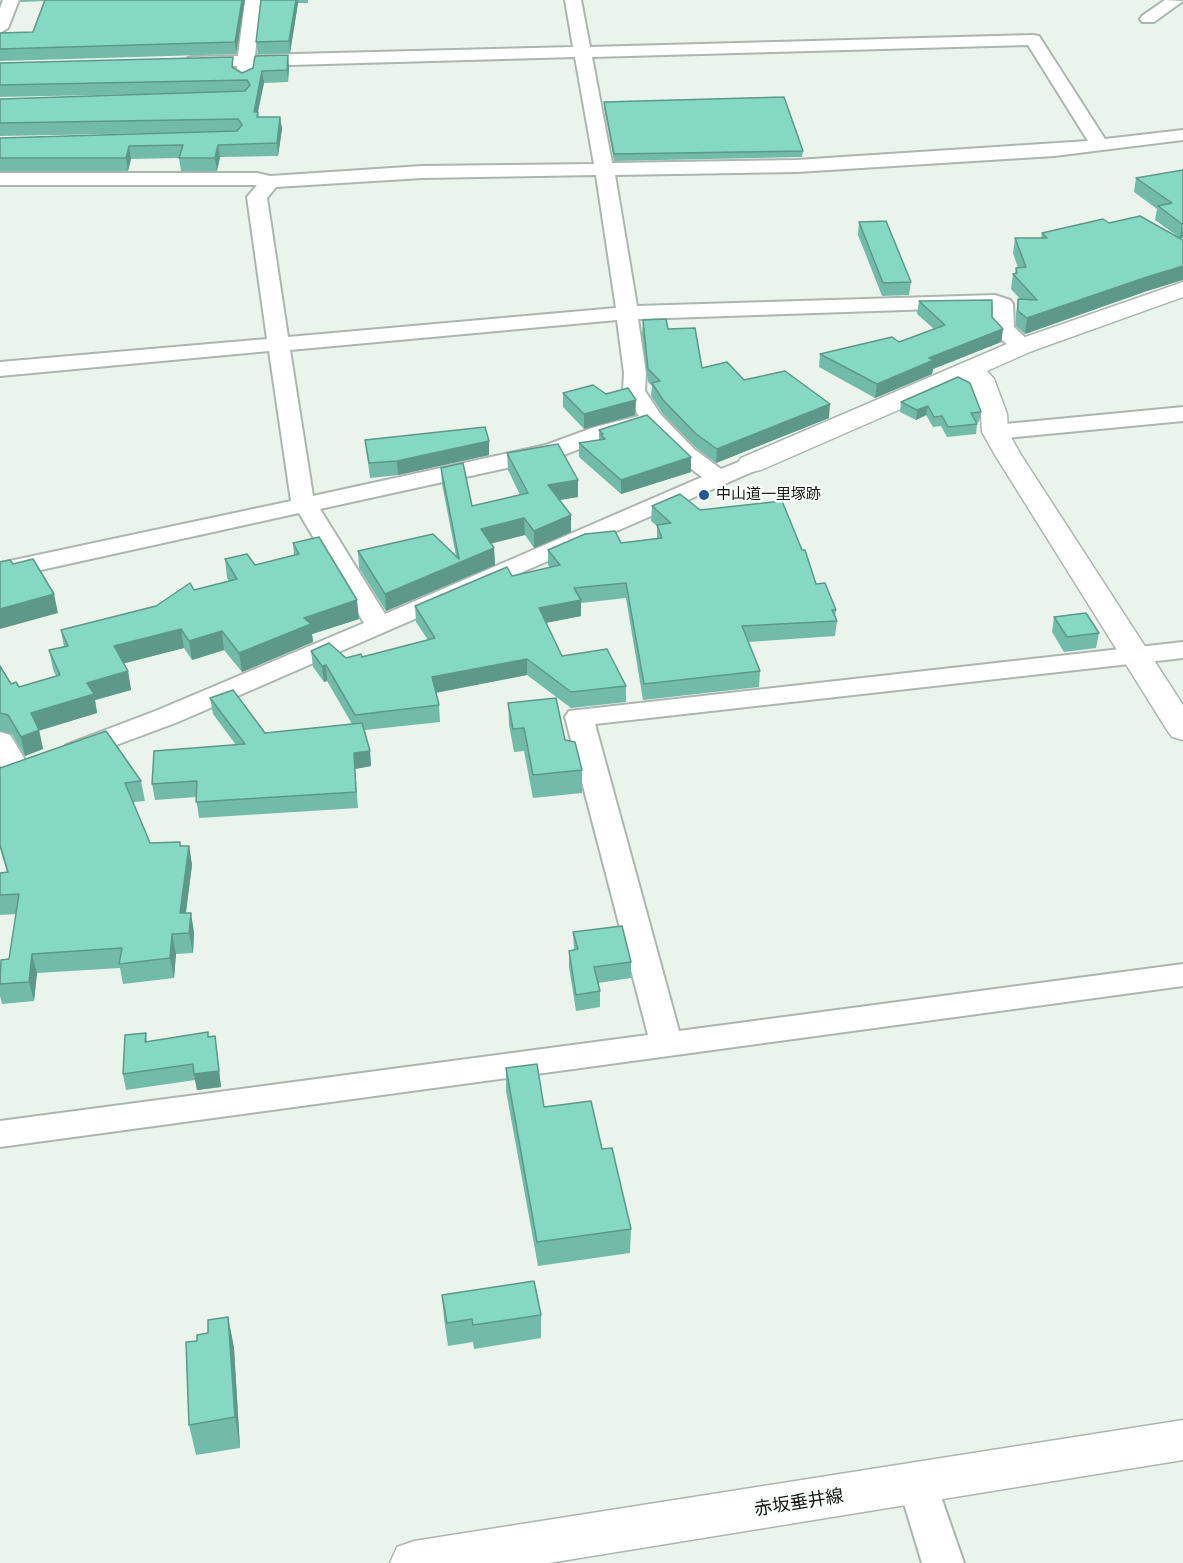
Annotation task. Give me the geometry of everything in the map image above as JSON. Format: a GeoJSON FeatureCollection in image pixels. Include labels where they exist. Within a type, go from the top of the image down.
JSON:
{"type":"FeatureCollection","features":[{"type":"Feature","properties":{"kind":"street"},"geometry":{"type":"LineString","coordinates":[[0,28],[11,0]]}},
{"type":"Feature","properties":{"kind":"street"},"geometry":{"type":"LineString","coordinates":[[240,98],[247,60],[249,18],[254,0]]}},
{"type":"Feature","properties":{"kind":"street"},"geometry":{"type":"LineString","coordinates":[[573,0],[627,313],[635,373],[634,391],[652,419],[686,454],[718,478]]}},
{"type":"Feature","properties":{"kind":"street"},"geometry":{"type":"LineString","coordinates":[[1148,19],[1176,0]]}},
{"type":"Feature","properties":{"kind":"street"},"geometry":{"type":"LineString","coordinates":[[177,62],[1033,40],[1100,145]]}},
{"type":"Feature","properties":{"kind":"street"},"geometry":{"type":"LineString","coordinates":[[0,179],[257,179],[270,182],[422,172],[604,171],[850,164],[1100,145],[1183,135]]}},
{"type":"Feature","properties":{"kind":"street"},"geometry":{"type":"LineString","coordinates":[[224,180],[228,159]]}},
{"type":"Feature","properties":{"kind":"street"},"geometry":{"type":"LineString","coordinates":[[270,182],[257,197],[304,506],[379,626]]}},
{"type":"Feature","properties":{"kind":"street"},"geometry":{"type":"LineString","coordinates":[[0,741],[28,768],[168,716],[675,500],[718,478],[970,368],[1023,346],[1183,289]]}},
{"type":"Feature","properties":{"kind":"street"},"geometry":{"type":"LineString","coordinates":[[0,369],[627,313],[995,301],[1003,304],[1003,329],[1023,346]]}},
{"type":"Feature","properties":{"kind":"street"},"geometry":{"type":"LineString","coordinates":[[970,368],[981,379],[994,414],[995,432],[1183,730]]}},
{"type":"Feature","properties":{"kind":"street"},"geometry":{"type":"LineString","coordinates":[[995,432],[1183,414]]}},
{"type":"Feature","properties":{"kind":"street"},"geometry":{"type":"LineString","coordinates":[[0,571],[553,451],[603,432],[652,419]]}},
{"type":"Feature","properties":{"kind":"street"},"geometry":{"type":"LineString","coordinates":[[667,1046],[579,717],[1183,650]]}},
{"type":"Feature","properties":{"kind":"street"},"geometry":{"type":"LineString","coordinates":[[0,1134],[1183,975]]}},
{"type":"Feature","properties":{"kind":"street","name":"赤坂垂井線"},"geometry":{"type":"LineString","coordinates":[[414,1563],[1183,1440]]}},
{"type":"Feature","properties":{"kind":"street"},"geometry":{"type":"LineString","coordinates":[[918,1484],[943,1563]]}},
{"type":"Feature","properties":{"kind":"building"},"geometry":{"type":"Polygon","coordinates":[[[45,0],[242,0],[235,42],[0,49],[0,33],[33,32],[45,0]]]}},
{"type":"Feature","properties":{"kind":"building"},"geometry":{"type":"Polygon","coordinates":[[[261,0],[296,0],[289,41],[256,42],[261,0]]]}},
{"type":"Feature","properties":{"kind":"building"},"geometry":{"type":"Polygon","coordinates":[[[288,55],[287,70],[262,71],[254,112],[258,112],[257,117],[280,117],[277,143],[218,145],[215,158],[179,158],[183,145],[129,146],[126,158],[0,158],[0,138],[237,131],[242,125],[238,119],[0,123],[0,99],[245,91],[250,85],[247,80],[0,85],[0,63],[233,57],[232,67],[242,73],[253,68],[255,56],[288,55]]]}},
{"type":"Feature","properties":{"kind":"building"},"geometry":{"type":"Polygon","coordinates":[[[784,97],[803,151],[614,154],[604,102],[784,97]]]}},
{"type":"Feature","properties":{"kind":"building"},"geometry":{"type":"Polygon","coordinates":[[[1183,170],[1182,224],[1158,206],[1172,203],[1136,178],[1183,170]]]}},
{"type":"Feature","properties":{"kind":"building"},"geometry":{"type":"Polygon","coordinates":[[[1140,216],[1183,240],[1183,266],[1027,318],[1018,311],[1018,299],[1037,300],[1013,274],[1017,273],[1016,268],[1026,267],[1015,238],[1047,238],[1042,233],[1103,219],[1109,223],[1140,216]]]}},
{"type":"Feature","properties":{"kind":"building"},"geometry":{"type":"Polygon","coordinates":[[[886,221],[911,282],[883,283],[859,222],[886,221]]]}},
{"type":"Feature","properties":{"kind":"building"},"geometry":{"type":"Polygon","coordinates":[[[992,300],[992,317],[1003,329],[929,358],[934,360],[877,384],[820,354],[892,337],[899,342],[945,325],[919,301],[992,300]]]}},
{"type":"Feature","properties":{"kind":"building"},"geometry":{"type":"Polygon","coordinates":[[[666,319],[668,329],[695,328],[702,368],[727,362],[744,380],[785,371],[830,404],[717,449],[696,434],[663,400],[652,383],[660,381],[648,369],[643,320],[666,319]]]}},
{"type":"Feature","properties":{"kind":"building"},"geometry":{"type":"Polygon","coordinates":[[[958,377],[970,383],[981,412],[971,413],[977,424],[948,427],[942,416],[934,417],[928,406],[917,410],[901,402],[958,377]]]}},
{"type":"Feature","properties":{"kind":"building"},"geometry":{"type":"Polygon","coordinates":[[[593,385],[606,394],[628,388],[636,400],[584,414],[563,393],[593,385]]]}},
{"type":"Feature","properties":{"kind":"building"},"geometry":{"type":"Polygon","coordinates":[[[647,415],[691,457],[621,480],[579,443],[605,439],[599,430],[647,415]]]}},
{"type":"Feature","properties":{"kind":"building"},"geometry":{"type":"Polygon","coordinates":[[[485,427],[489,441],[397,461],[369,463],[365,440],[485,427]]]}},
{"type":"Feature","properties":{"kind":"building"},"geometry":{"type":"Polygon","coordinates":[[[558,444],[578,480],[548,485],[571,515],[534,531],[524,518],[481,529],[494,548],[385,594],[358,551],[433,534],[459,559],[441,468],[463,463],[472,506],[528,493],[507,453],[558,444]]]}},
{"type":"Feature","properties":{"kind":"building"},"geometry":{"type":"Polygon","coordinates":[[[680,494],[700,510],[782,501],[802,550],[805,550],[816,584],[825,583],[836,610],[832,610],[837,621],[742,626],[760,671],[644,684],[626,583],[574,588],[581,600],[539,608],[562,656],[607,649],[626,686],[571,692],[527,659],[432,677],[439,705],[355,715],[326,665],[322,666],[311,651],[329,643],[346,658],[361,654],[362,657],[435,638],[415,606],[507,567],[512,576],[560,565],[548,550],[585,534],[615,531],[621,543],[662,538],[657,525],[671,523],[652,506],[680,494]]]}},
{"type":"Feature","properties":{"kind":"building"},"geometry":{"type":"Polygon","coordinates":[[[319,537],[357,600],[304,618],[311,624],[239,653],[222,631],[189,641],[181,629],[114,646],[128,671],[87,683],[94,694],[31,713],[39,730],[21,737],[8,715],[0,713],[0,666],[11,684],[16,682],[19,687],[60,675],[49,650],[68,646],[61,630],[156,606],[190,583],[194,590],[237,579],[225,559],[247,554],[255,565],[299,554],[293,543],[319,537]]]}},
{"type":"Feature","properties":{"kind":"building"},"geometry":{"type":"Polygon","coordinates":[[[33,559],[54,594],[0,609],[0,562],[10,560],[13,564],[33,559]]]}},
{"type":"Feature","properties":{"kind":"building"},"geometry":{"type":"Polygon","coordinates":[[[1086,613],[1099,633],[1067,637],[1054,617],[1086,613]]]}},
{"type":"Feature","properties":{"kind":"building"},"geometry":{"type":"Polygon","coordinates":[[[233,690],[265,733],[362,723],[370,751],[354,753],[356,792],[196,802],[197,781],[152,784],[154,751],[245,744],[210,698],[233,690]]]}},
{"type":"Feature","properties":{"kind":"building"},"geometry":{"type":"Polygon","coordinates":[[[556,698],[565,740],[575,742],[582,770],[533,775],[524,728],[513,729],[508,703],[556,698]]]}},
{"type":"Feature","properties":{"kind":"building"},"geometry":{"type":"Polygon","coordinates":[[[106,731],[141,781],[125,783],[150,843],[180,842],[180,846],[189,846],[180,913],[191,913],[189,933],[172,934],[170,958],[119,964],[122,948],[32,954],[29,982],[0,984],[1,960],[9,959],[19,894],[0,895],[0,873],[8,872],[0,845],[0,768],[106,731]]]}},
{"type":"Feature","properties":{"kind":"building"},"geometry":{"type":"Polygon","coordinates":[[[622,926],[631,962],[594,967],[600,991],[576,995],[569,951],[578,949],[573,932],[622,926]]]}},
{"type":"Feature","properties":{"kind":"building"},"geometry":{"type":"Polygon","coordinates":[[[208,1032],[208,1037],[215,1036],[219,1071],[194,1074],[193,1064],[123,1074],[125,1035],[146,1033],[145,1042],[208,1032]]]}},
{"type":"Feature","properties":{"kind":"building"},"geometry":{"type":"Polygon","coordinates":[[[537,1064],[544,1107],[591,1101],[602,1149],[612,1148],[631,1229],[537,1242],[506,1068],[537,1064]]]}},
{"type":"Feature","properties":{"kind":"building"},"geometry":{"type":"Polygon","coordinates":[[[534,1281],[541,1315],[473,1325],[472,1319],[447,1323],[442,1295],[534,1281]]]}},
{"type":"Feature","properties":{"kind":"building"},"geometry":{"type":"Polygon","coordinates":[[[228,1317],[235,1417],[189,1425],[186,1342],[197,1341],[197,1335],[208,1333],[208,1320],[228,1317]]]}},
{"type":"Feature","properties":{"kind":"place","name":"中山道一里塚跡"},"geometry":{"type":"Point","coordinates":[704,495]}}]}
